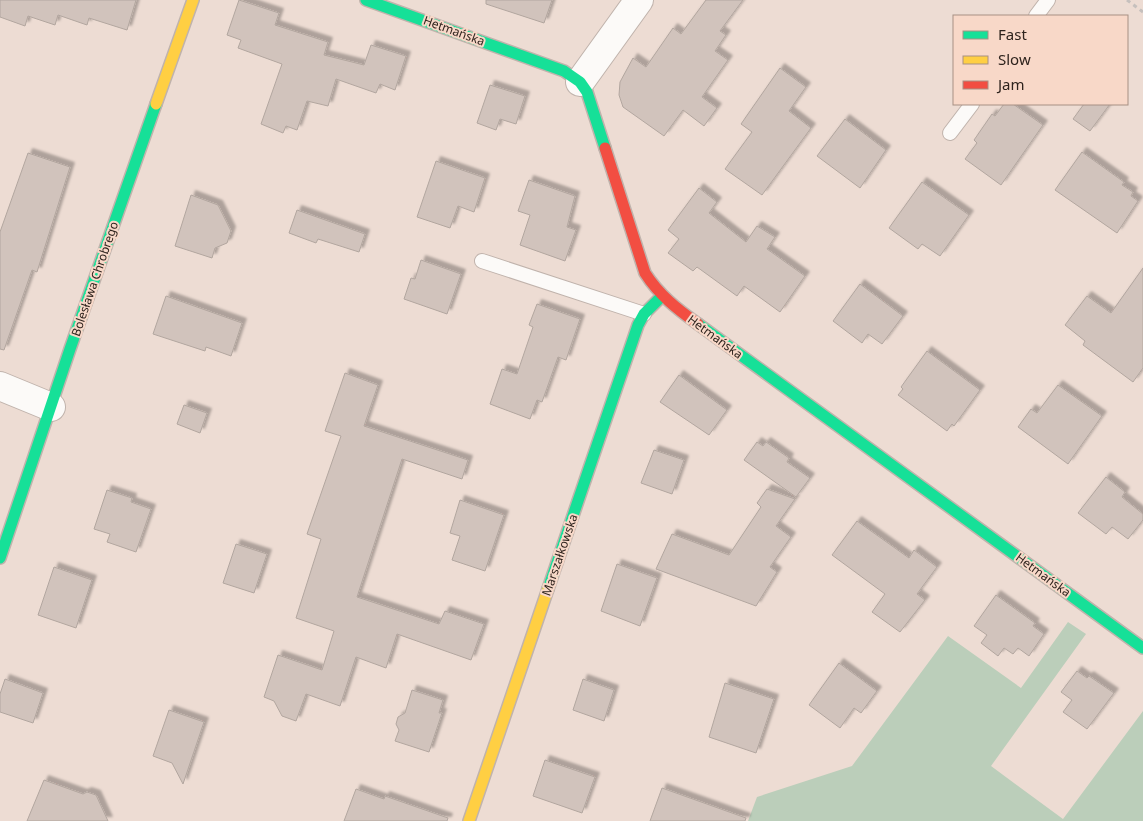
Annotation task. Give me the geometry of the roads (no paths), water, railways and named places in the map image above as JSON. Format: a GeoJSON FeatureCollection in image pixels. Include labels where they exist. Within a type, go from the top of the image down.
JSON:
{"type":"FeatureCollection","features":[{"type":"Feature","properties":{"kind":"street","name":"Bolesława Chrobrego"},"geometry":{"type":"LineString","coordinates":[[0,558],[193,0]]}},
{"type":"Feature","properties":{"kind":"street","name":"Hetmańska"},"geometry":{"type":"LineString","coordinates":[[366,0],[564,71],[580,82],[587,92],[645,273],[662,296],[764,373],[1143,648]]}},
{"type":"Feature","properties":{"kind":"street"},"geometry":{"type":"LineString","coordinates":[[580,82],[639,0]]}},
{"type":"Feature","properties":{"kind":"street","name":"Marszałkowska"},"geometry":{"type":"LineString","coordinates":[[469,821],[644,314],[662,296]]}},
{"type":"Feature","properties":{"kind":"street"},"geometry":{"type":"LineString","coordinates":[[0,386],[51,407]]}},
{"type":"Feature","properties":{"kind":"lane"},"geometry":{"type":"LineString","coordinates":[[1037,15],[1048,0]]}},
{"type":"Feature","properties":{"kind":"lane"},"geometry":{"type":"LineString","coordinates":[[950,133],[971,105]]}},
{"type":"Feature","properties":{"kind":"lane"},"geometry":{"type":"LineString","coordinates":[[482,261],[644,314]]}}]}
